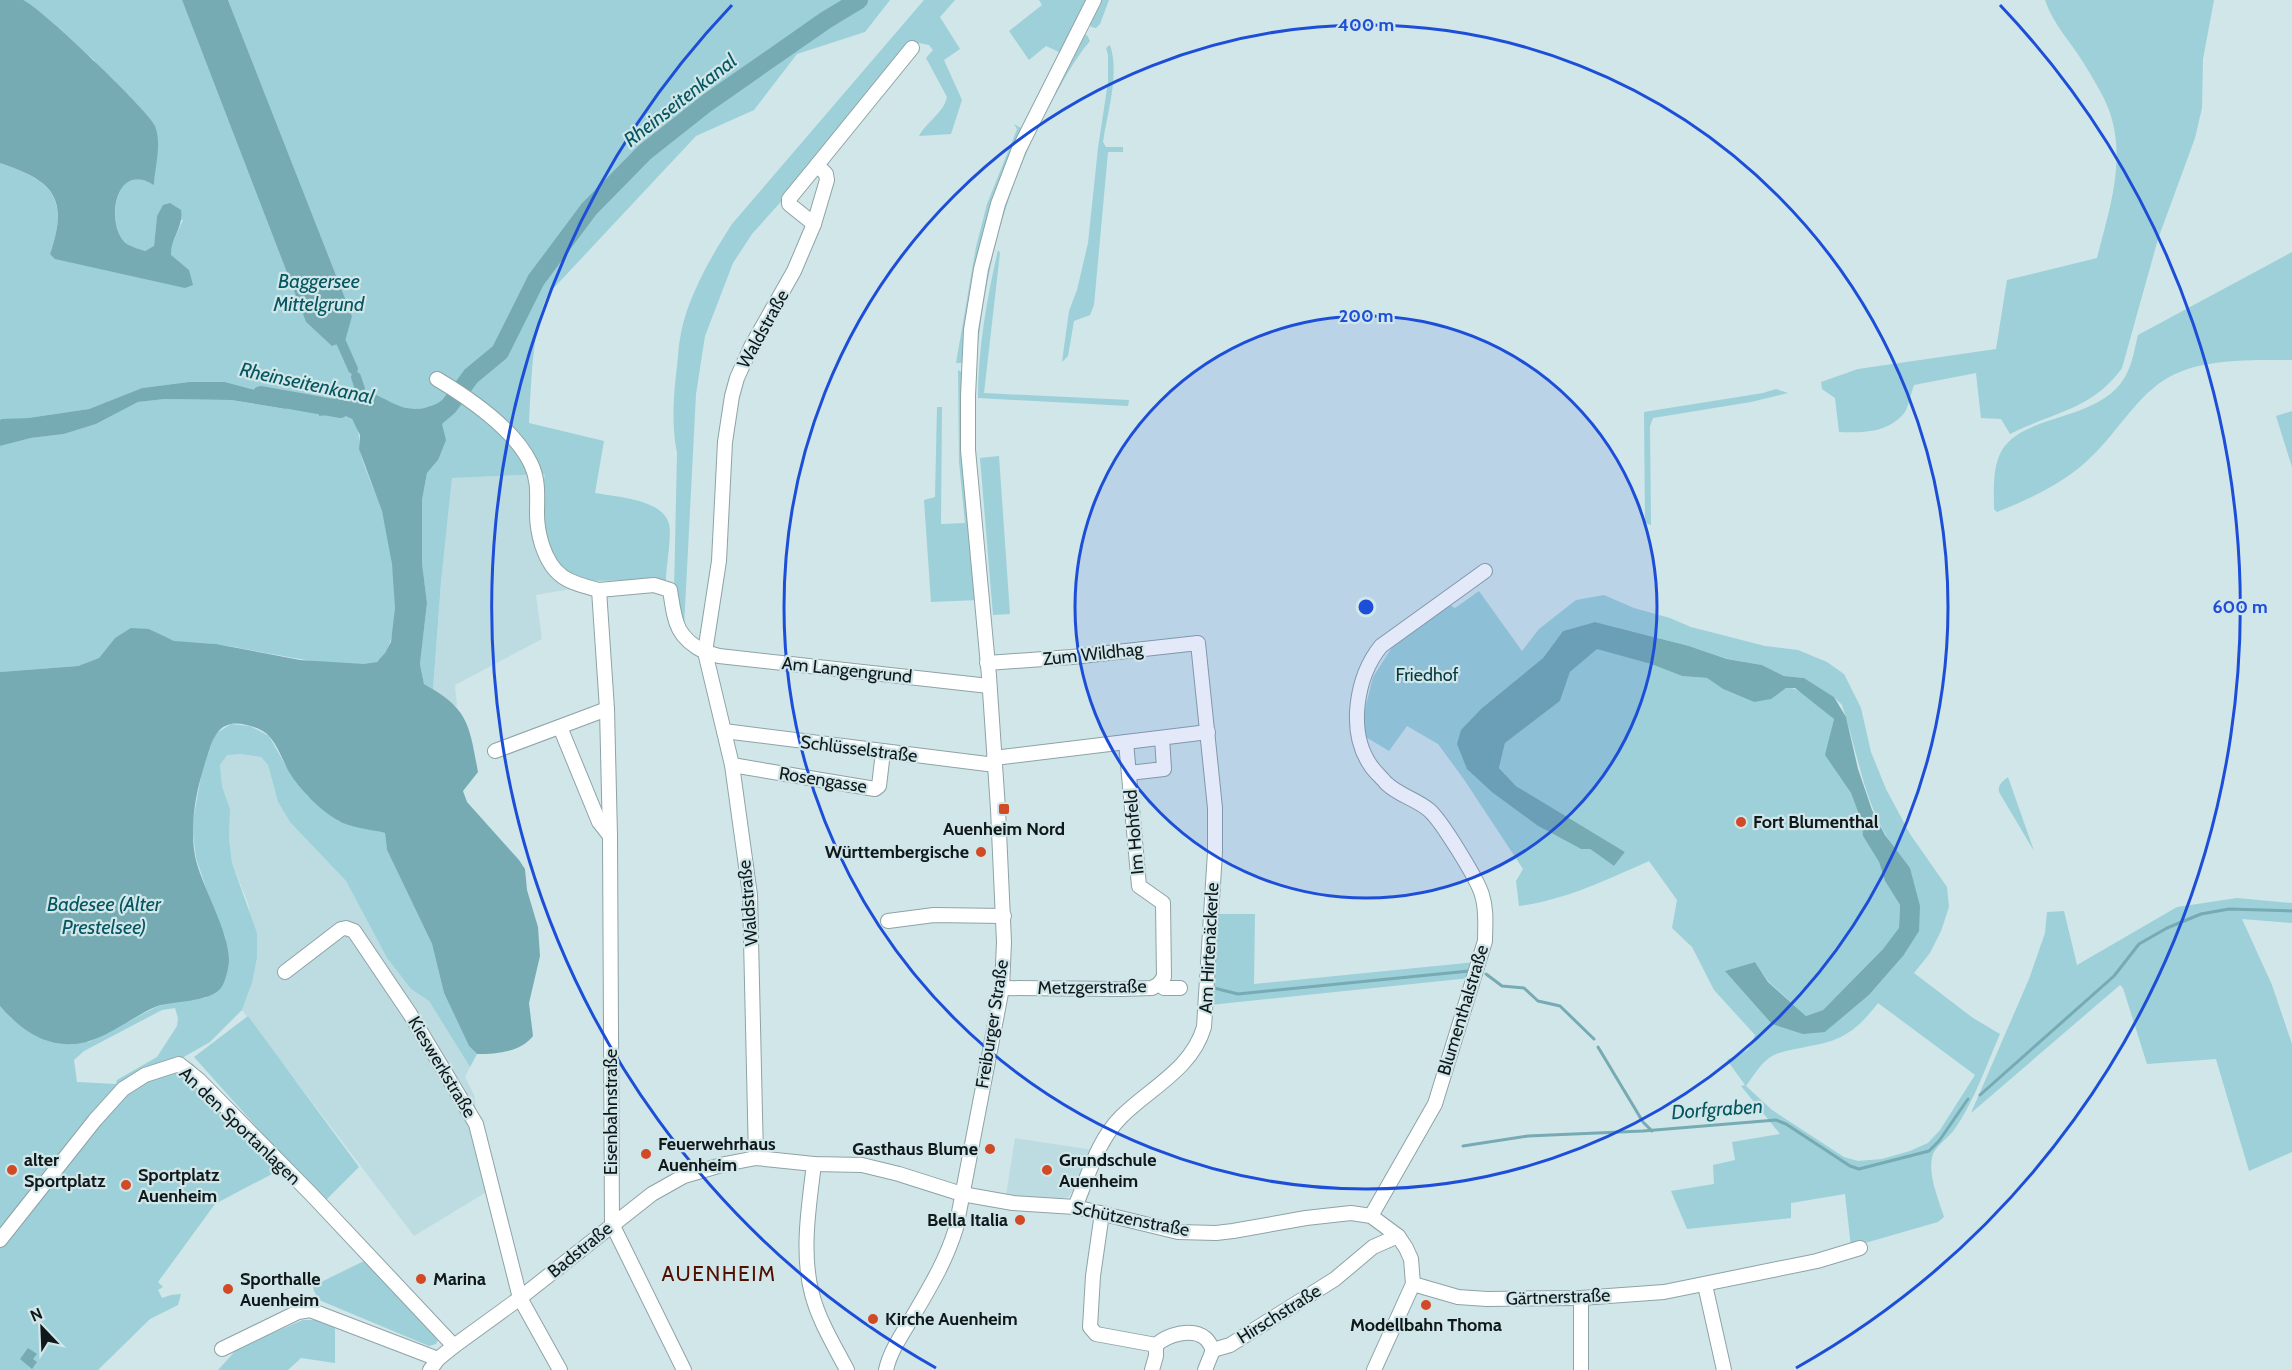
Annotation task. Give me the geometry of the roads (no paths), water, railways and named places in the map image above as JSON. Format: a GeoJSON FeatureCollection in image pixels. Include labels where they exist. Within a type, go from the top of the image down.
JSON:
{"type":"FeatureCollection","features":[{"type":"Feature","properties":{"kind":"street","name":"Freiburger Straße"},"geometry":{"type":"LineString","coordinates":[[886,1370],[895,1348],[946,1257],[956,1228],[1002,988],[1004,916],[995,761],[968,450],[971,330],[981,269],[998,204],[1019,149],[1094,0]]}},
{"type":"Feature","properties":{"kind":"street"},"geometry":{"type":"LineString","coordinates":[[814,224],[789,204],[789,199],[912,48]]}},
{"type":"Feature","properties":{"kind":"street","name":"Waldstraße"},"geometry":{"type":"LineString","coordinates":[[756,1158],[752,909],[732,765],[705,652],[719,561],[725,442],[732,396],[737,378],[751,347],[784,291],[814,224],[827,180],[826,174],[817,165]]}},
{"type":"Feature","properties":{"kind":"street"},"geometry":{"type":"LineString","coordinates":[[437,379],[458,392],[515,440],[531,464],[538,485],[538,533],[555,572],[570,581],[599,590],[654,585],[670,590],[676,624],[682,636],[691,645],[705,652]]}},
{"type":"Feature","properties":{"kind":"street","name":"Blumenthalstraße"},"geometry":{"type":"LineString","coordinates":[[1371,1216],[1435,1104],[1485,941],[1485,914],[1482,895],[1476,880],[1430,811],[1393,788],[1372,768],[1363,751],[1358,734],[1358,698],[1370,662],[1381,646],[1485,571]]}},
{"type":"Feature","properties":{"kind":"street","name":"Eisenbahnstraße"},"geometry":{"type":"LineString","coordinates":[[599,590],[607,709],[612,1224],[684,1370]]}},
{"type":"Feature","properties":{"kind":"street","name":"Zum Wildhag"},"geometry":{"type":"LineString","coordinates":[[987,663],[1072,657],[1198,643]]}},
{"type":"Feature","properties":{"kind":"street","name":"Am Hirtenäckerle"},"geometry":{"type":"LineString","coordinates":[[1075,1207],[1103,1140],[1121,1118],[1174,1074],[1200,1042],[1204,1028],[1215,852],[1215,808],[1198,643]]}},
{"type":"Feature","properties":{"kind":"street","name":"Am Langengrund"},"geometry":{"type":"LineString","coordinates":[[705,652],[719,656],[989,686]]}},
{"type":"Feature","properties":{"kind":"street"},"geometry":{"type":"LineString","coordinates":[[495,751],[607,709]]}},
{"type":"Feature","properties":{"kind":"street"},"geometry":{"type":"LineString","coordinates":[[560,727],[598,822],[609,836]]}},
{"type":"Feature","properties":{"kind":"street","name":"Schlüsselstraße"},"geometry":{"type":"LineString","coordinates":[[724,731],[883,752],[995,761]]}},
{"type":"Feature","properties":{"kind":"street"},"geometry":{"type":"LineString","coordinates":[[995,761],[1208,732]]}},
{"type":"Feature","properties":{"kind":"street","name":"Im Hohfeld"},"geometry":{"type":"LineString","coordinates":[[1129,773],[1164,769],[1162,738]]}},
{"type":"Feature","properties":{"kind":"street","name":"Im Hohfeld"},"geometry":{"type":"LineString","coordinates":[[1126,742],[1139,886],[1163,903],[1164,977],[1160,984]]}},
{"type":"Feature","properties":{"kind":"street","name":"Rosengasse"},"geometry":{"type":"LineString","coordinates":[[732,765],[874,789],[879,786],[883,752]]}},
{"type":"Feature","properties":{"kind":"street"},"geometry":{"type":"LineString","coordinates":[[888,921],[934,915],[1004,916]]}},
{"type":"Feature","properties":{"kind":"street","name":"Kieswerkstraße"},"geometry":{"type":"LineString","coordinates":[[285,972],[341,929],[354,931],[421,1032],[476,1124],[484,1148],[520,1298],[560,1370]]}},
{"type":"Feature","properties":{"kind":"street","name":"Metzgerstraße"},"geometry":{"type":"LineString","coordinates":[[1002,988],[1152,988],[1160,984],[1164,988],[1180,988]]}},
{"type":"Feature","properties":{"kind":"street","name":"An den Sportanlagen"},"geometry":{"type":"LineString","coordinates":[[0,1240],[94,1120],[123,1089],[145,1075],[179,1064],[199,1080],[312,1195],[454,1347]]}},
{"type":"Feature","properties":{"kind":"street","name":"Badstraße"},"geometry":{"type":"LineString","coordinates":[[222,1349],[298,1312],[310,1311],[434,1365],[454,1347],[652,1194],[684,1176],[725,1164],[756,1158],[862,1166],[899,1174],[962,1194]]}},
{"type":"Feature","properties":{"kind":"street"},"geometry":{"type":"LineString","coordinates":[[814,1164],[807,1229],[811,1290],[823,1323],[847,1370]]}},
{"type":"Feature","properties":{"kind":"street","name":"Schützenstraße"},"geometry":{"type":"LineString","coordinates":[[962,1194],[1013,1203],[1075,1207],[1178,1232],[1216,1233],[1351,1213],[1371,1216]]}},
{"type":"Feature","properties":{"kind":"street"},"geometry":{"type":"LineString","coordinates":[[1102,1213],[1093,1276],[1090,1327],[1096,1334],[1156,1345],[1169,1336],[1189,1334],[1202,1336],[1207,1339],[1213,1350],[1205,1370]]}},
{"type":"Feature","properties":{"kind":"street"},"geometry":{"type":"LineString","coordinates":[[1371,1216],[1398,1236],[1411,1259],[1413,1284],[1374,1370]]}},
{"type":"Feature","properties":{"kind":"street","name":"Hirschstraße"},"geometry":{"type":"LineString","coordinates":[[1213,1350],[1230,1345],[1335,1279],[1373,1247],[1398,1236]]}},
{"type":"Feature","properties":{"kind":"street","name":"Gärtnerstraße"},"geometry":{"type":"LineString","coordinates":[[1413,1284],[1458,1297],[1487,1299],[1581,1298],[1664,1292],[1816,1261],[1860,1248]]}},
{"type":"Feature","properties":{"kind":"street"},"geometry":{"type":"LineString","coordinates":[[1705,1285],[1724,1370]]}},
{"type":"Feature","properties":{"kind":"street"},"geometry":{"type":"LineString","coordinates":[[1581,1298],[1581,1370]]}},
{"type":"Feature","properties":{"kind":"street"},"geometry":{"type":"LineString","coordinates":[[1152,1370],[1156,1345]]}},
{"type":"Feature","properties":{"kind":"water"},"geometry":{"type":"Polygon","coordinates":[[[0,0],[23,0],[50,20],[115,81],[155,126],[158,147],[154,185],[140,179],[129,181],[122,188],[117,199],[116,225],[120,236],[127,244],[145,251],[154,246],[157,216],[163,205],[170,203],[181,210],[181,222],[171,255],[189,270],[193,285],[185,288],[55,259],[50,254],[58,219],[57,205],[52,194],[45,185],[33,177],[0,163],[0,0]]]}},
{"type":"Feature","properties":{"kind":"water","name":"Baggersee Mittelgrund"},"geometry":{"type":"Polygon","coordinates":[[[182,0],[228,0],[352,316],[345,341],[332,346],[306,322],[182,0]]]}},
{"type":"Feature","properties":{"kind":"water"},"geometry":{"type":"Polygon","coordinates":[[[189,382],[225,382],[286,398],[286,409],[231,400],[165,399],[138,402],[96,424],[64,434],[31,438],[0,446],[0,420],[2,419],[28,418],[89,409],[142,388],[189,382]]]}},
{"type":"Feature","properties":{"kind":"water","name":"Badesee (Alter Prestelsee)"},"geometry":{"type":"Polygon","coordinates":[[[360,389],[408,408],[429,407],[442,401],[453,412],[442,424],[446,440],[438,460],[427,473],[422,500],[422,563],[427,603],[420,664],[424,684],[439,693],[458,710],[469,730],[478,772],[463,791],[467,802],[525,869],[527,890],[538,927],[540,956],[529,1003],[533,1036],[522,1046],[500,1053],[477,1054],[469,1046],[444,993],[432,944],[387,850],[385,833],[348,825],[330,816],[299,786],[266,733],[246,725],[231,724],[222,728],[213,740],[200,779],[193,830],[198,869],[227,943],[228,968],[221,987],[207,997],[155,1007],[105,1035],[84,1043],[62,1044],[42,1039],[15,1022],[0,1006],[0,672],[78,666],[99,658],[115,638],[131,628],[149,629],[174,641],[216,644],[300,660],[364,664],[377,662],[391,642],[395,608],[392,564],[382,511],[359,449],[360,435],[352,419],[342,414],[319,416],[318,405],[360,389]]]}},
{"type":"Feature","properties":{"kind":"water"},"geometry":{"type":"Polygon","coordinates":[[[1595,622],[1689,646],[1727,659],[1762,665],[1784,676],[1804,678],[1834,697],[1846,717],[1858,769],[1872,810],[1885,835],[1910,868],[1920,906],[1919,931],[1903,956],[1869,995],[1825,1032],[1803,1034],[1772,1024],[1725,971],[1755,962],[1768,982],[1806,1016],[1823,1010],[1883,949],[1899,928],[1900,905],[1885,881],[1879,862],[1863,836],[1861,820],[1851,793],[1825,755],[1834,719],[1795,688],[1786,688],[1771,699],[1754,702],[1723,689],[1707,678],[1682,676],[1651,664],[1597,649],[1570,672],[1560,701],[1505,743],[1499,768],[1516,786],[1625,852],[1614,866],[1590,849],[1581,849],[1538,826],[1493,793],[1467,769],[1457,744],[1461,730],[1482,708],[1543,658],[1563,631],[1595,622]]]}},
{"type":"Feature","properties":{"kind":"water"},"geometry":{"type":"Polygon","coordinates":[[[28,1348],[37,1354],[33,1359],[37,1362],[32,1369],[20,1359],[28,1348]]]}},
{"type":"Feature","properties":{"kind":"waterway","name":"Rheinseitenkanal"},"geometry":{"type":"LineString","coordinates":[[430,422],[449,406],[471,376],[500,352],[536,280],[589,209],[645,152],[707,103],[826,20],[859,0]]}},
{"type":"Feature","properties":{"kind":"waterway"},"geometry":{"type":"LineString","coordinates":[[341,342],[353,369]]}},
{"type":"Feature","properties":{"kind":"waterway"},"geometry":{"type":"LineString","coordinates":[[356,377],[360,389]]}},
{"type":"Feature","properties":{"kind":"waterway","name":"Rheinseitenkanal"},"geometry":{"type":"LineString","coordinates":[[261,395],[340,409]]}},
{"type":"Feature","properties":{"kind":"waterway","name":"Dorfgraben"},"geometry":{"type":"LineString","coordinates":[[1980,1095],[2114,976],[2139,944],[2167,928],[2201,914],[2229,909],[2292,911]]}},
{"type":"Feature","properties":{"kind":"waterway"},"geometry":{"type":"LineString","coordinates":[[1214,988],[1238,994],[1469,971]]}},
{"type":"Feature","properties":{"kind":"waterway"},"geometry":{"type":"LineString","coordinates":[[1486,974],[1502,986],[1524,988],[1538,1001],[1560,1006],[1594,1039]]}},
{"type":"Feature","properties":{"kind":"waterway"},"geometry":{"type":"LineString","coordinates":[[1598,1047],[1643,1122],[1652,1131]]}},
{"type":"Feature","properties":{"kind":"waterway","name":"Dorfgraben"},"geometry":{"type":"LineString","coordinates":[[1463,1146],[1528,1136],[1643,1131],[1776,1120],[1786,1124],[1850,1166],[1859,1169],[1929,1151],[1939,1141],[1968,1099]]}},
{"type":"Feature","properties":{"kind":"place","name":"Auenheim Nord"},"geometry":{"type":"Point","coordinates":[1004,809]}},
{"type":"Feature","properties":{"kind":"place","name":"Fort Blumenthal"},"geometry":{"type":"Point","coordinates":[1741,822]}},
{"type":"Feature","properties":{"kind":"place","name":"Württembergische"},"geometry":{"type":"Point","coordinates":[981,852]}},
{"type":"Feature","properties":{"kind":"place","name":"Gasthaus Blume"},"geometry":{"type":"Point","coordinates":[990,1149]}},
{"type":"Feature","properties":{"kind":"place","name":"Feuerwehrhaus Auenheim"},"geometry":{"type":"Point","coordinates":[646,1154]}},
{"type":"Feature","properties":{"kind":"place","name":"alter Sportplatz"},"geometry":{"type":"Point","coordinates":[12,1170]}},
{"type":"Feature","properties":{"kind":"place","name":"Grundschule Auenheim"},"geometry":{"type":"Point","coordinates":[1047,1170]}},
{"type":"Feature","properties":{"kind":"place","name":"Sportplatz Auenheim"},"geometry":{"type":"Point","coordinates":[126,1185]}},
{"type":"Feature","properties":{"kind":"place","name":"Bella Italia"},"geometry":{"type":"Point","coordinates":[1020,1220]}},
{"type":"Feature","properties":{"kind":"place","name":"Marina"},"geometry":{"type":"Point","coordinates":[421,1279]}},
{"type":"Feature","properties":{"kind":"place","name":"Sporthalle Auenheim"},"geometry":{"type":"Point","coordinates":[228,1289]}},
{"type":"Feature","properties":{"kind":"place","name":"Modellbahn Thoma"},"geometry":{"type":"Point","coordinates":[1426,1305]}},
{"type":"Feature","properties":{"kind":"place","name":"Kirche Auenheim"},"geometry":{"type":"Point","coordinates":[873,1319]}},
{"type":"Feature","properties":{"kind":"district","name":"AUENHEIM"},"geometry":{"type":"Point","coordinates":[719,1273]}},
{"type":"Feature","properties":{"kind":"park label","name":"Friedhof"},"geometry":{"type":"Point","coordinates":[1427,675]}}]}
